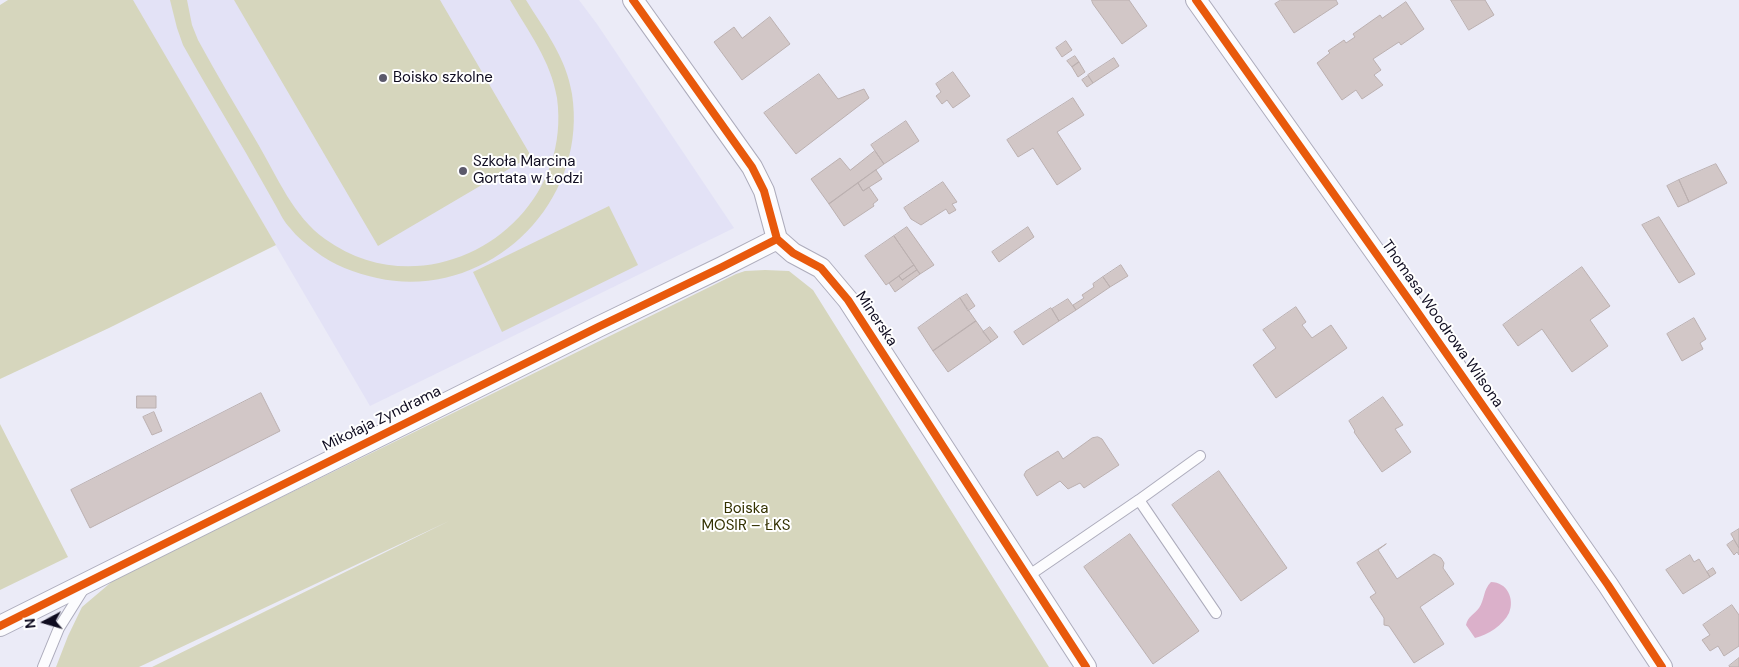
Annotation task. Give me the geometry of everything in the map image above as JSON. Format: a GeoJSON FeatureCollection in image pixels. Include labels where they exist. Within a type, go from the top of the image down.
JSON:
{"type":"FeatureCollection","features":[{"type":"Feature","properties":{"kind":"street"},"geometry":{"type":"LineString","coordinates":[[633,0],[752,167],[764,191],[777,239]]}},
{"type":"Feature","properties":{"kind":"street","name":"Thomasa Woodrowa Wilsona"},"geometry":{"type":"LineString","coordinates":[[1196,0],[1409,300],[1608,585],[1662,667]]}},
{"type":"Feature","properties":{"kind":"street","name":"Minerska"},"geometry":{"type":"LineString","coordinates":[[777,239],[793,253],[820,268],[848,300],[1086,667]]}},
{"type":"Feature","properties":{"kind":"street","name":"Mikołaja Zyndrama"},"geometry":{"type":"LineString","coordinates":[[0,626],[777,239]]}},
{"type":"Feature","properties":{"kind":"lane"},"geometry":{"type":"LineString","coordinates":[[1028,576],[1200,456]]}},
{"type":"Feature","properties":{"kind":"lane"},"geometry":{"type":"LineString","coordinates":[[1139,500],[1216,613]]}},
{"type":"Feature","properties":{"kind":"lane"},"geometry":{"type":"LineString","coordinates":[[43,667],[59,628],[89,581]]}},
{"type":"Feature","properties":{"kind":"shaded area","name":"Szkoła Marcina Gortata w Łodzi"},"geometry":{"type":"Polygon","coordinates":[[[132,0],[579,0],[734,228],[370,406],[132,0]]]}},
{"type":"Feature","properties":{"kind":"shaded area"},"geometry":{"type":"Polygon","coordinates":[[[1491,582],[1505,588],[1510,597],[1511,608],[1499,625],[1490,632],[1475,638],[1466,625],[1479,608],[1491,582]]]}},
{"type":"Feature","properties":{"kind":"green space"},"geometry":{"type":"Polygon","coordinates":[[[8,0],[133,0],[276,245],[109,328],[0,379],[0,5],[8,0]]]}},
{"type":"Feature","properties":{"kind":"green space"},"geometry":{"type":"Polygon","coordinates":[[[170,0],[187,0],[192,25],[198,40],[295,208],[314,230],[325,239],[366,260],[408,266],[449,261],[486,244],[518,218],[543,184],[556,143],[557,98],[550,71],[510,0],[526,0],[554,45],[565,68],[572,94],[573,135],[564,173],[547,207],[522,237],[491,260],[456,275],[417,282],[377,278],[344,268],[312,248],[284,220],[183,45],[170,0]]]}},
{"type":"Feature","properties":{"kind":"green space","name":"Boisko szkolne"},"geometry":{"type":"Polygon","coordinates":[[[234,0],[440,0],[531,156],[378,246],[234,0]]]}},
{"type":"Feature","properties":{"kind":"green space"},"geometry":{"type":"Polygon","coordinates":[[[609,206],[638,265],[502,332],[473,272],[609,206]]]}},
{"type":"Feature","properties":{"kind":"green space","name":"Boiska MOSIR – ŁKS"},"geometry":{"type":"Polygon","coordinates":[[[745,271],[789,271],[813,290],[1049,667],[152,667],[449,521],[139,667],[56,667],[82,607],[115,579],[736,274],[745,271]]]}},
{"type":"Feature","properties":{"kind":"green space"},"geometry":{"type":"Polygon","coordinates":[[[0,424],[68,557],[0,590],[0,424]]]}},
{"type":"Feature","properties":{"kind":"building"},"geometry":{"type":"Polygon","coordinates":[[[1092,0],[1129,0],[1147,26],[1122,44],[1092,0]]]}},
{"type":"Feature","properties":{"kind":"building"},"geometry":{"type":"Polygon","coordinates":[[[1281,0],[1336,0],[1338,4],[1294,33],[1275,4],[1281,0]]]}},
{"type":"Feature","properties":{"kind":"building"},"geometry":{"type":"Polygon","coordinates":[[[1451,0],[1485,0],[1494,15],[1469,30],[1451,0]]]}},
{"type":"Feature","properties":{"kind":"building"},"geometry":{"type":"Polygon","coordinates":[[[1406,2],[1424,29],[1401,45],[1399,42],[1373,59],[1381,70],[1374,75],[1383,85],[1362,99],[1356,90],[1342,100],[1317,63],[1330,53],[1328,51],[1344,40],[1346,43],[1355,37],[1353,34],[1380,15],[1382,18],[1406,2]]]}},
{"type":"Feature","properties":{"kind":"building"},"geometry":{"type":"Polygon","coordinates":[[[770,17],[790,44],[742,80],[714,42],[734,27],[742,38],[770,17]]]}},
{"type":"Feature","properties":{"kind":"building"},"geometry":{"type":"Polygon","coordinates":[[[1066,41],[1072,50],[1062,57],[1056,48],[1066,41]]]}},
{"type":"Feature","properties":{"kind":"building"},"geometry":{"type":"Polygon","coordinates":[[[1075,56],[1079,62],[1072,67],[1067,61],[1075,56]]]}},
{"type":"Feature","properties":{"kind":"building"},"geometry":{"type":"Polygon","coordinates":[[[1114,58],[1119,66],[1093,83],[1088,75],[1114,58]]]}},
{"type":"Feature","properties":{"kind":"building"},"geometry":{"type":"Polygon","coordinates":[[[1079,62],[1085,72],[1078,77],[1072,67],[1079,62]]]}},
{"type":"Feature","properties":{"kind":"building"},"geometry":{"type":"Polygon","coordinates":[[[953,72],[970,96],[953,108],[947,100],[942,104],[936,96],[941,92],[936,84],[953,72]]]}},
{"type":"Feature","properties":{"kind":"building"},"geometry":{"type":"Polygon","coordinates":[[[819,74],[838,99],[864,89],[869,98],[796,154],[764,113],[819,74]]]}},
{"type":"Feature","properties":{"kind":"building"},"geometry":{"type":"Polygon","coordinates":[[[1088,76],[1093,83],[1087,87],[1082,80],[1088,76]]]}},
{"type":"Feature","properties":{"kind":"building"},"geometry":{"type":"Polygon","coordinates":[[[1073,98],[1084,115],[1057,132],[1081,169],[1057,185],[1033,148],[1018,157],[1007,140],[1073,98]]]}},
{"type":"Feature","properties":{"kind":"building"},"geometry":{"type":"Polygon","coordinates":[[[906,121],[919,141],[884,164],[871,145],[906,121]]]}},
{"type":"Feature","properties":{"kind":"building"},"geometry":{"type":"Polygon","coordinates":[[[875,151],[884,164],[829,204],[811,179],[840,158],[850,170],[875,151]]]}},
{"type":"Feature","properties":{"kind":"building"},"geometry":{"type":"Polygon","coordinates":[[[1716,164],[1727,183],[1689,202],[1679,180],[1716,164]]]}},
{"type":"Feature","properties":{"kind":"building"},"geometry":{"type":"Polygon","coordinates":[[[876,170],[882,179],[863,191],[858,183],[876,170]]]}},
{"type":"Feature","properties":{"kind":"building"},"geometry":{"type":"Polygon","coordinates":[[[1679,180],[1689,202],[1678,207],[1667,186],[1679,180]]]}},
{"type":"Feature","properties":{"kind":"building"},"geometry":{"type":"Polygon","coordinates":[[[943,182],[957,202],[952,204],[956,210],[949,214],[946,209],[921,225],[911,219],[904,208],[943,182]]]}},
{"type":"Feature","properties":{"kind":"building"},"geometry":{"type":"Polygon","coordinates":[[[858,183],[863,191],[869,187],[878,200],[873,204],[874,206],[844,226],[829,204],[858,183]]]}},
{"type":"Feature","properties":{"kind":"building"},"geometry":{"type":"Polygon","coordinates":[[[1659,217],[1695,274],[1679,283],[1642,225],[1659,217]]]}},
{"type":"Feature","properties":{"kind":"building"},"geometry":{"type":"Polygon","coordinates":[[[907,227],[934,265],[920,274],[894,236],[907,227]]]}},
{"type":"Feature","properties":{"kind":"building"},"geometry":{"type":"Polygon","coordinates":[[[1028,227],[1034,237],[999,262],[992,252],[1028,227]]]}},
{"type":"Feature","properties":{"kind":"building"},"geometry":{"type":"Polygon","coordinates":[[[894,236],[914,265],[886,285],[865,256],[894,236]]]}},
{"type":"Feature","properties":{"kind":"building"},"geometry":{"type":"Polygon","coordinates":[[[914,265],[917,270],[902,280],[899,276],[914,265]]]}},
{"type":"Feature","properties":{"kind":"building"},"geometry":{"type":"Polygon","coordinates":[[[1121,265],[1128,276],[1110,287],[1103,277],[1121,265]]]}},
{"type":"Feature","properties":{"kind":"building"},"geometry":{"type":"Polygon","coordinates":[[[1582,267],[1610,306],[1590,320],[1608,346],[1572,372],[1542,329],[1518,346],[1503,325],[1582,267]]]}},
{"type":"Feature","properties":{"kind":"building"},"geometry":{"type":"Polygon","coordinates":[[[917,270],[920,274],[895,292],[889,283],[899,276],[902,280],[917,270]]]}},
{"type":"Feature","properties":{"kind":"building"},"geometry":{"type":"Polygon","coordinates":[[[1103,277],[1110,287],[1076,310],[1073,305],[1084,298],[1082,295],[1094,287],[1093,284],[1103,277]]]}},
{"type":"Feature","properties":{"kind":"building"},"geometry":{"type":"Polygon","coordinates":[[[967,294],[975,306],[968,311],[960,298],[967,294]]]}},
{"type":"Feature","properties":{"kind":"building"},"geometry":{"type":"Polygon","coordinates":[[[960,298],[976,321],[933,351],[918,328],[960,298]]]}},
{"type":"Feature","properties":{"kind":"building"},"geometry":{"type":"Polygon","coordinates":[[[1068,299],[1076,310],[1059,321],[1052,309],[1068,299]]]}},
{"type":"Feature","properties":{"kind":"building"},"geometry":{"type":"Polygon","coordinates":[[[1296,307],[1306,322],[1302,325],[1312,338],[1331,325],[1347,348],[1276,398],[1253,365],[1276,348],[1263,330],[1296,307]]]}},
{"type":"Feature","properties":{"kind":"building"},"geometry":{"type":"Polygon","coordinates":[[[1051,308],[1059,321],[1023,345],[1014,332],[1051,308]]]}},
{"type":"Feature","properties":{"kind":"building"},"geometry":{"type":"Polygon","coordinates":[[[1694,318],[1706,339],[1700,343],[1703,349],[1682,361],[1667,334],[1694,318]]]}},
{"type":"Feature","properties":{"kind":"building"},"geometry":{"type":"Polygon","coordinates":[[[976,321],[991,342],[948,372],[933,351],[976,321]]]}},
{"type":"Feature","properties":{"kind":"building"},"geometry":{"type":"Polygon","coordinates":[[[990,327],[998,337],[991,342],[983,332],[990,327]]]}},
{"type":"Feature","properties":{"kind":"building"},"geometry":{"type":"Polygon","coordinates":[[[261,393],[280,431],[90,528],[71,490],[261,393]]]}},
{"type":"Feature","properties":{"kind":"building"},"geometry":{"type":"Polygon","coordinates":[[[137,396],[156,396],[156,408],[137,408],[137,396]]]}},
{"type":"Feature","properties":{"kind":"building"},"geometry":{"type":"Polygon","coordinates":[[[1383,397],[1403,425],[1395,429],[1411,452],[1382,472],[1354,432],[1349,421],[1383,397]]]}},
{"type":"Feature","properties":{"kind":"building"},"geometry":{"type":"Polygon","coordinates":[[[154,412],[162,431],[152,435],[143,417],[154,412]]]}},
{"type":"Feature","properties":{"kind":"building"},"geometry":{"type":"Polygon","coordinates":[[[1098,437],[1102,439],[1119,465],[1084,488],[1080,483],[1068,489],[1060,481],[1037,496],[1024,475],[1026,471],[1058,451],[1063,459],[1092,438],[1098,437]]]}},
{"type":"Feature","properties":{"kind":"building"},"geometry":{"type":"Polygon","coordinates":[[[1219,471],[1287,568],[1241,601],[1172,505],[1219,471]]]}},
{"type":"Feature","properties":{"kind":"building"},"geometry":{"type":"Polygon","coordinates":[[[1739,529],[1739,548],[1731,534],[1739,529]]]}},
{"type":"Feature","properties":{"kind":"building"},"geometry":{"type":"Polygon","coordinates":[[[1130,534],[1199,631],[1153,664],[1084,567],[1130,534]]]}},
{"type":"Feature","properties":{"kind":"building"},"geometry":{"type":"Polygon","coordinates":[[[1734,540],[1739,548],[1739,555],[1737,552],[1734,555],[1727,545],[1734,540]]]}},
{"type":"Feature","properties":{"kind":"building"},"geometry":{"type":"Polygon","coordinates":[[[1386,544],[1378,550],[1397,579],[1434,554],[1441,558],[1444,563],[1443,568],[1454,584],[1420,607],[1444,644],[1414,663],[1389,626],[1384,625],[1384,618],[1370,597],[1376,593],[1357,563],[1386,544]]]}},
{"type":"Feature","properties":{"kind":"building"},"geometry":{"type":"Polygon","coordinates":[[[1690,555],[1694,562],[1699,559],[1710,577],[1683,594],[1666,570],[1690,555]]]}},
{"type":"Feature","properties":{"kind":"building"},"geometry":{"type":"Polygon","coordinates":[[[1713,568],[1716,573],[1710,577],[1707,572],[1713,568]]]}},
{"type":"Feature","properties":{"kind":"building"},"geometry":{"type":"Polygon","coordinates":[[[1732,605],[1739,615],[1739,646],[1724,656],[1718,646],[1710,651],[1702,640],[1710,635],[1703,625],[1732,605]]]}},
{"type":"Feature","properties":{"kind":"building"},"geometry":{"type":"Polygon","coordinates":[[[1739,658],[1739,667],[1729,666],[1739,658]]]}},
{"type":"Feature","properties":{"kind":"cycle path"},"geometry":{"type":"LineString","coordinates":[[633,0],[752,167],[764,191],[777,239],[793,253],[821,268],[848,300],[1086,667]]}},
{"type":"Feature","properties":{"kind":"cycle path"},"geometry":{"type":"LineString","coordinates":[[1196,0],[1409,300],[1608,585],[1662,667]]}},
{"type":"Feature","properties":{"kind":"cycle path"},"geometry":{"type":"LineString","coordinates":[[0,626],[777,239]]}},
{"type":"Feature","properties":{"kind":"place","name":"Boisko szkolne"},"geometry":{"type":"Point","coordinates":[383,78]}},
{"type":"Feature","properties":{"kind":"place","name":"Szkoła Marcina Gortata w Łodzi"},"geometry":{"type":"Point","coordinates":[463,171]}}]}
